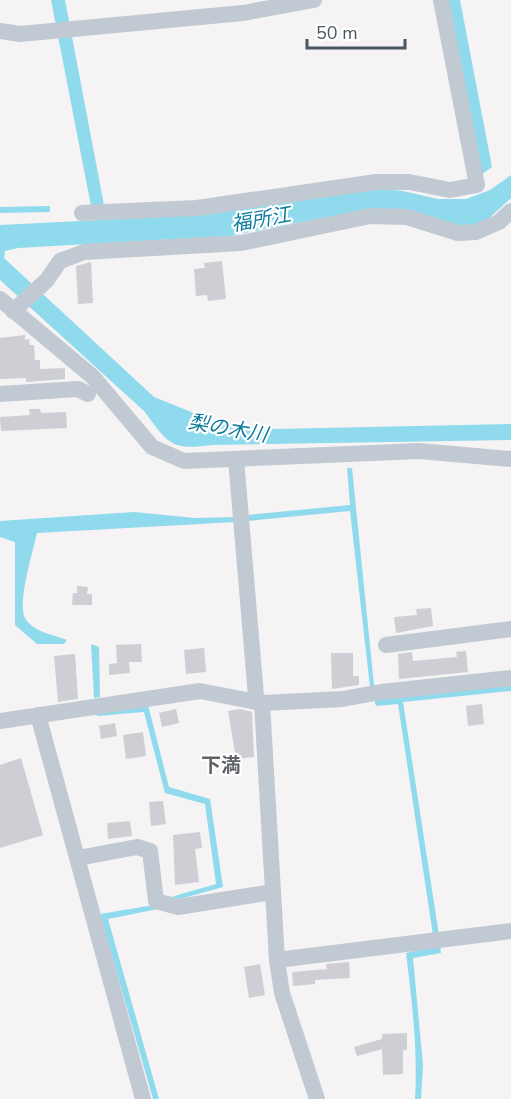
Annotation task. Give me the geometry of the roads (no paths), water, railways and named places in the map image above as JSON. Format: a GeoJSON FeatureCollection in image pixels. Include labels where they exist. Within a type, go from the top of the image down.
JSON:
{"type":"FeatureCollection","features":[{"type":"Feature","properties":{"kind":"street"},"geometry":{"type":"LineString","coordinates":[[0,31],[20,34],[243,13],[314,0]]}},
{"type":"Feature","properties":{"kind":"street"},"geometry":{"type":"LineString","coordinates":[[82,213],[197,208],[376,182],[409,182],[450,190],[477,185],[441,0]]}},
{"type":"Feature","properties":{"kind":"street"},"geometry":{"type":"LineString","coordinates":[[13,310],[47,280],[60,261],[84,252],[241,243],[370,216],[407,218],[458,233],[476,232],[499,222],[511,211]]}},
{"type":"Feature","properties":{"kind":"street"},"geometry":{"type":"LineString","coordinates":[[0,299],[93,377],[152,447],[184,461],[419,451],[511,459]]}},
{"type":"Feature","properties":{"kind":"street"},"geometry":{"type":"LineString","coordinates":[[0,394],[78,389],[88,394]]}},
{"type":"Feature","properties":{"kind":"street"},"geometry":{"type":"LineString","coordinates":[[236,459],[277,960],[282,993],[317,1099]]}},
{"type":"Feature","properties":{"kind":"street"},"geometry":{"type":"LineString","coordinates":[[386,645],[511,629]]}},
{"type":"Feature","properties":{"kind":"street"},"geometry":{"type":"LineString","coordinates":[[0,721],[200,691],[257,702],[342,699],[511,678]]}},
{"type":"Feature","properties":{"kind":"street"},"geometry":{"type":"LineString","coordinates":[[38,715],[143,1099]]}},
{"type":"Feature","properties":{"kind":"street"},"geometry":{"type":"LineString","coordinates":[[78,858],[137,847],[150,851],[156,901],[178,907],[273,892]]}},
{"type":"Feature","properties":{"kind":"street"},"geometry":{"type":"LineString","coordinates":[[277,960],[511,931]]}},
{"type":"Feature","properties":{"kind":"water"},"geometry":{"type":"Polygon","coordinates":[[[51,0],[65,0],[104,205],[91,206],[51,0]]]}},
{"type":"Feature","properties":{"kind":"water"},"geometry":{"type":"Polygon","coordinates":[[[447,0],[460,0],[492,167],[481,175],[447,0]]]}},
{"type":"Feature","properties":{"kind":"water"},"geometry":{"type":"Polygon","coordinates":[[[511,175],[511,198],[487,220],[466,227],[370,209],[229,236],[18,248],[5,251],[4,258],[154,397],[211,420],[275,429],[511,424],[511,440],[198,447],[178,445],[165,437],[144,411],[0,280],[0,225],[203,215],[370,188],[403,191],[438,199],[466,199],[490,190],[511,175]]]}},
{"type":"Feature","properties":{"kind":"water"},"geometry":{"type":"Polygon","coordinates":[[[50,206],[50,212],[0,213],[0,207],[50,206]]]}},
{"type":"Feature","properties":{"kind":"water"},"geometry":{"type":"Polygon","coordinates":[[[347,468],[352,468],[374,685],[511,685],[511,691],[403,702],[439,935],[433,935],[398,704],[376,706],[370,687],[350,511],[247,521],[247,515],[350,505],[347,468]]]}},
{"type":"Feature","properties":{"kind":"water"},"geometry":{"type":"Polygon","coordinates":[[[134,512],[195,518],[236,517],[236,522],[37,533],[24,589],[23,611],[25,618],[33,627],[67,640],[64,644],[37,644],[15,625],[15,542],[0,537],[0,521],[134,512]]]}},
{"type":"Feature","properties":{"kind":"water"},"geometry":{"type":"Polygon","coordinates":[[[91,644],[99,647],[100,697],[94,698],[91,644]]]}},
{"type":"Feature","properties":{"kind":"water"},"geometry":{"type":"Polygon","coordinates":[[[148,705],[169,787],[210,799],[223,887],[180,899],[171,897],[216,884],[205,804],[165,793],[144,712],[97,716],[95,711],[148,705]]]}},
{"type":"Feature","properties":{"kind":"water"},"geometry":{"type":"Polygon","coordinates":[[[154,905],[163,908],[108,919],[159,1099],[153,1099],[100,914],[154,905]]]}},
{"type":"Feature","properties":{"kind":"water"},"geometry":{"type":"Polygon","coordinates":[[[440,945],[441,953],[413,958],[423,1065],[421,1099],[415,1099],[415,1044],[406,953],[440,945]]]}},
{"type":"Feature","properties":{"kind":"district","name":"下満"},"geometry":{"type":"Point","coordinates":[221,765]}},
{"type":"Feature","properties":{"kind":"water label","name":"福所江"},"geometry":{"type":"Point","coordinates":[261,219]}},
{"type":"Feature","properties":{"kind":"water label","name":"梨の木川"},"geometry":{"type":"Point","coordinates":[228,428]}}]}
